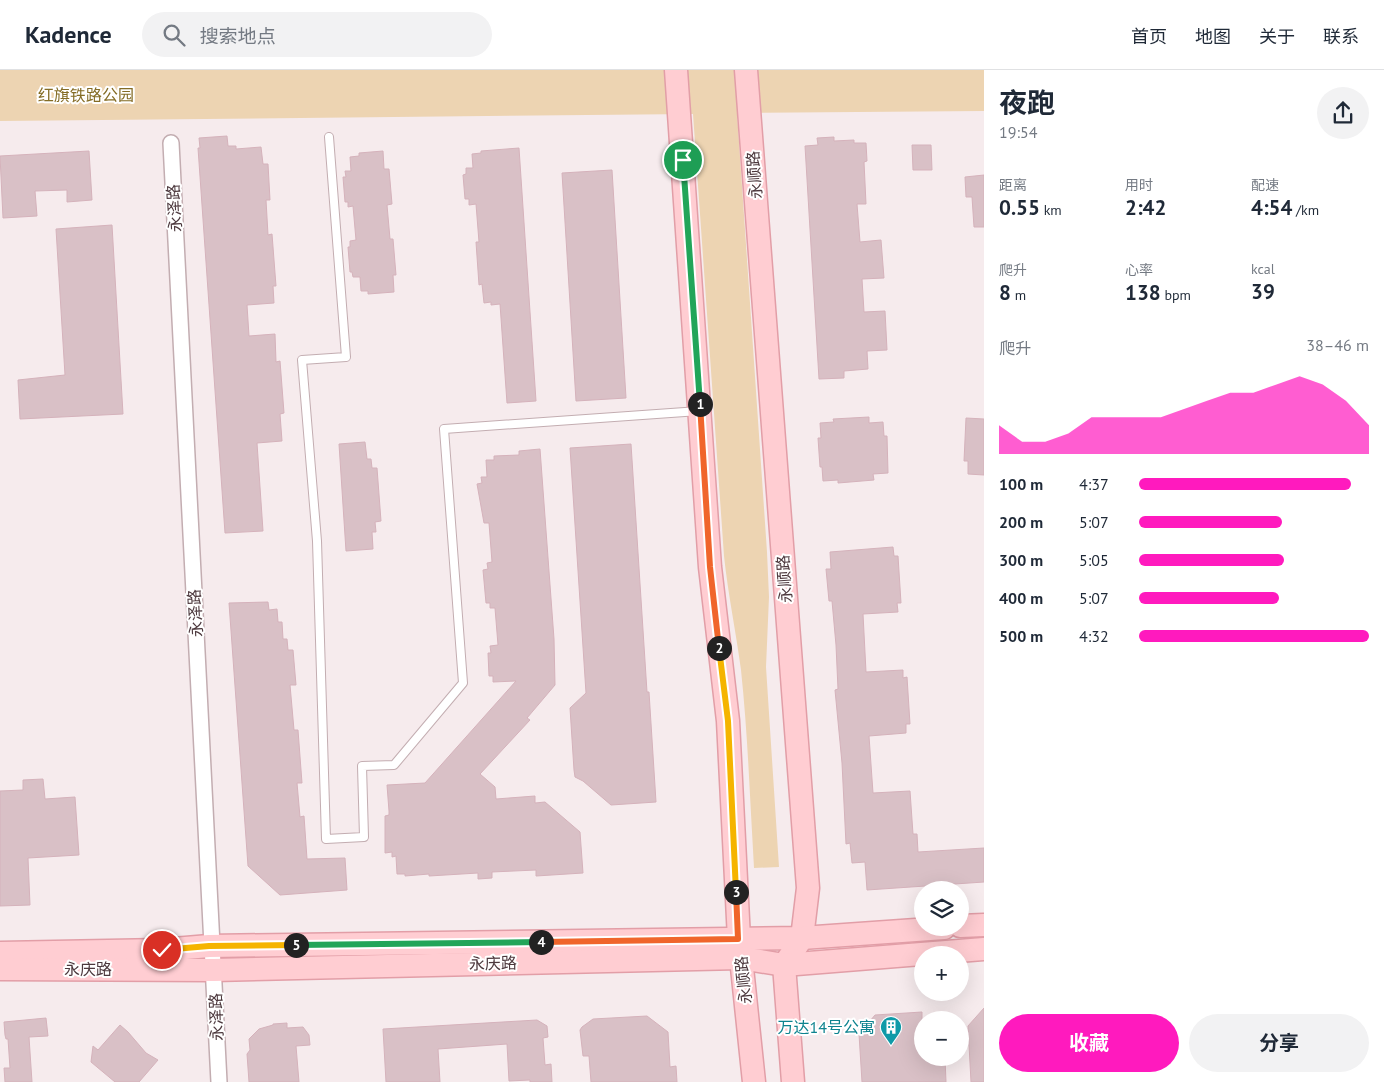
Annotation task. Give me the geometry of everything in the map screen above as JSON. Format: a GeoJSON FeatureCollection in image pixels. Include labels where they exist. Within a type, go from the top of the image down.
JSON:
{"type":"FeatureCollection","features":[{"type":"Feature","properties":{"kind":"main road","name":"永顺路"},"geometry":{"type":"LineString","coordinates":[[676,70],[710,567],[728,721],[740,948],[754,1082]]}},
{"type":"Feature","properties":{"kind":"main road","name":"永顺路"},"geometry":{"type":"LineString","coordinates":[[746,70],[808,888],[802,938],[784,965]]}},
{"type":"Feature","properties":{"kind":"main road"},"geometry":{"type":"LineString","coordinates":[[969,926],[984,925]]}},
{"type":"Feature","properties":{"kind":"main road","name":"永庆路"},"geometry":{"type":"LineString","coordinates":[[0,969],[214,970],[740,948],[802,938],[914,930]]}},
{"type":"Feature","properties":{"kind":"main road","name":"永庆路"},"geometry":{"type":"LineString","coordinates":[[0,953],[162,950],[213,946],[740,948],[784,965],[984,948]]}},
{"type":"Feature","properties":{"kind":"main road"},"geometry":{"type":"LineString","coordinates":[[784,965],[793,1082]]}},
{"type":"Feature","properties":{"kind":"street","name":"永泽路"},"geometry":{"type":"LineString","coordinates":[[171,143],[219,1082]]}},
{"type":"Feature","properties":{"kind":"lane"},"geometry":{"type":"LineString","coordinates":[[329,138],[346,357],[302,360],[317,542],[326,839],[364,837],[362,766],[394,765],[463,683],[444,429],[700,411]]}},
{"type":"Feature","properties":{"kind":"green space","name":"红旗铁路公园"},"geometry":{"type":"Polygon","coordinates":[[[0,70],[984,70],[984,111],[737,113],[767,552],[769,597],[766,667],[779,867],[754,868],[741,670],[724,556],[693,114],[0,121],[0,70]]]}},
{"type":"Feature","properties":{"kind":"building"},"geometry":{"type":"Polygon","coordinates":[[[227,136],[228,146],[236,146],[236,149],[261,147],[263,164],[268,164],[270,200],[266,200],[268,235],[272,234],[276,286],[273,286],[274,303],[247,305],[249,336],[275,334],[276,362],[280,361],[284,413],[280,414],[282,441],[257,443],[263,531],[225,533],[198,148],[200,148],[199,138],[227,136]]]}},
{"type":"Feature","properties":{"kind":"building"},"geometry":{"type":"Polygon","coordinates":[[[834,137],[834,141],[854,140],[854,143],[866,143],[867,161],[864,162],[866,204],[857,204],[860,242],[881,240],[884,278],[862,279],[864,312],[885,311],[887,350],[867,351],[868,369],[844,371],[844,378],[819,379],[805,146],[818,145],[817,138],[834,137]]]}},
{"type":"Feature","properties":{"kind":"building"},"geometry":{"type":"Polygon","coordinates":[[[912,145],[931,145],[932,170],[913,170],[912,145]]]}},
{"type":"Feature","properties":{"kind":"building"},"geometry":{"type":"Polygon","coordinates":[[[519,148],[536,401],[507,403],[500,304],[491,305],[491,302],[484,303],[482,284],[479,285],[476,242],[479,242],[476,204],[469,205],[469,199],[465,199],[463,175],[466,174],[466,168],[473,168],[472,154],[481,153],[481,151],[519,148]]]}},
{"type":"Feature","properties":{"kind":"building"},"geometry":{"type":"Polygon","coordinates":[[[89,151],[92,200],[67,202],[67,190],[35,191],[37,216],[3,218],[0,156],[89,151]]]}},
{"type":"Feature","properties":{"kind":"building"},"geometry":{"type":"Polygon","coordinates":[[[383,151],[384,169],[389,169],[392,204],[387,205],[390,239],[393,239],[396,275],[393,275],[394,292],[368,294],[368,291],[361,291],[360,277],[353,277],[352,272],[350,272],[348,247],[350,247],[350,241],[356,240],[353,206],[348,207],[348,202],[345,202],[343,177],[346,177],[345,171],[351,171],[350,157],[359,156],[359,153],[383,151]]]}},
{"type":"Feature","properties":{"kind":"building"},"geometry":{"type":"Polygon","coordinates":[[[612,170],[626,398],[576,401],[562,173],[612,170]]]}},
{"type":"Feature","properties":{"kind":"building"},"geometry":{"type":"Polygon","coordinates":[[[984,175],[984,227],[974,227],[972,197],[966,197],[965,177],[984,175]]]}},
{"type":"Feature","properties":{"kind":"building"},"geometry":{"type":"Polygon","coordinates":[[[112,225],[123,414],[20,419],[18,380],[65,375],[56,229],[112,225]]]}},
{"type":"Feature","properties":{"kind":"building"},"geometry":{"type":"Polygon","coordinates":[[[869,417],[869,423],[883,422],[884,436],[887,436],[888,473],[873,474],[874,480],[838,483],[838,480],[823,481],[818,438],[821,438],[820,423],[834,422],[833,419],[869,417]]]}},
{"type":"Feature","properties":{"kind":"building"},"geometry":{"type":"Polygon","coordinates":[[[966,418],[984,419],[984,475],[968,474],[968,461],[964,461],[966,418]]]}},
{"type":"Feature","properties":{"kind":"building"},"geometry":{"type":"Polygon","coordinates":[[[365,442],[367,459],[371,459],[372,468],[377,468],[381,521],[375,522],[376,532],[372,532],[373,549],[346,551],[339,444],[365,442]]]}},
{"type":"Feature","properties":{"kind":"building"},"geometry":{"type":"Polygon","coordinates":[[[631,444],[656,802],[611,805],[583,781],[575,777],[574,770],[570,708],[586,693],[570,448],[631,444]]]}},
{"type":"Feature","properties":{"kind":"building"},"geometry":{"type":"Polygon","coordinates":[[[540,449],[554,639],[555,685],[527,718],[530,720],[480,774],[495,787],[496,799],[535,796],[535,803],[545,802],[580,832],[583,873],[536,876],[536,870],[492,872],[492,878],[478,879],[478,873],[429,876],[429,874],[405,876],[405,874],[397,874],[396,856],[392,857],[392,852],[385,853],[385,816],[389,815],[387,785],[425,783],[516,681],[493,682],[493,676],[489,676],[488,653],[491,653],[490,646],[498,645],[495,608],[490,608],[490,603],[486,603],[483,570],[488,569],[487,563],[492,562],[489,523],[484,523],[477,484],[482,483],[481,477],[487,477],[486,460],[494,460],[494,456],[519,455],[519,451],[540,449]]]}},
{"type":"Feature","properties":{"kind":"building"},"geometry":{"type":"Polygon","coordinates":[[[893,547],[894,556],[898,556],[901,603],[897,603],[898,612],[863,614],[866,672],[903,670],[903,678],[907,677],[910,724],[906,724],[906,733],[869,736],[873,793],[910,791],[913,834],[917,834],[918,852],[984,848],[984,882],[914,881],[914,887],[867,890],[865,862],[852,863],[850,843],[846,844],[842,763],[835,690],[838,689],[836,645],[832,601],[829,601],[826,569],[831,569],[830,552],[893,547]]]}},
{"type":"Feature","properties":{"kind":"building"},"geometry":{"type":"Polygon","coordinates":[[[268,602],[269,610],[277,609],[278,622],[282,622],[283,639],[287,639],[288,650],[293,650],[296,685],[290,685],[294,730],[298,730],[302,783],[297,783],[300,817],[304,816],[307,859],[345,858],[347,890],[280,895],[248,866],[229,603],[268,602]]]}},
{"type":"Feature","properties":{"kind":"building"},"geometry":{"type":"Polygon","coordinates":[[[43,779],[45,799],[75,797],[79,855],[28,858],[30,905],[0,906],[0,791],[23,790],[23,780],[43,779]]]}},
{"type":"Feature","properties":{"kind":"building"},"geometry":{"type":"Polygon","coordinates":[[[984,1008],[984,1082],[971,1082],[969,1025],[984,1008]]]}},
{"type":"Feature","properties":{"kind":"building","name":"万达14号公寓"},"geometry":{"type":"Polygon","coordinates":[[[914,1013],[914,1066],[945,1066],[946,1082],[862,1082],[859,1034],[875,1015],[914,1013]]]}},
{"type":"Feature","properties":{"kind":"building"},"geometry":{"type":"Polygon","coordinates":[[[647,1016],[668,1032],[670,1067],[676,1066],[677,1082],[591,1082],[589,1056],[583,1056],[580,1030],[582,1027],[593,1019],[647,1016]]]}},
{"type":"Feature","properties":{"kind":"building"},"geometry":{"type":"Polygon","coordinates":[[[46,1018],[48,1036],[29,1037],[32,1082],[5,1082],[4,1068],[10,1068],[8,1039],[6,1039],[5,1035],[4,1022],[46,1018]]]}},
{"type":"Feature","properties":{"kind":"building"},"geometry":{"type":"Polygon","coordinates":[[[537,1020],[547,1026],[548,1037],[543,1038],[545,1065],[551,1064],[552,1082],[509,1081],[507,1044],[438,1049],[440,1082],[386,1082],[383,1029],[537,1020]]]}},
{"type":"Feature","properties":{"kind":"building"},"geometry":{"type":"Polygon","coordinates":[[[287,1023],[287,1028],[303,1027],[309,1035],[310,1045],[296,1046],[299,1082],[249,1082],[247,1054],[250,1050],[249,1039],[259,1029],[273,1024],[287,1023]]]}},
{"type":"Feature","properties":{"kind":"building"},"geometry":{"type":"Polygon","coordinates":[[[120,1025],[146,1053],[158,1060],[139,1082],[115,1082],[91,1062],[93,1046],[98,1050],[120,1025]]]}},
{"type":"Feature","properties":{"kind":"place","name":"万达14号公寓"},"geometry":{"type":"Point","coordinates":[891,1046]}},
{"type":"Feature","properties":{"kind":"route"},"geometry":{"type":"LineString","coordinates":[[162,950],[209,946],[738,939],[728,721],[710,567],[683,160]]}}]}
